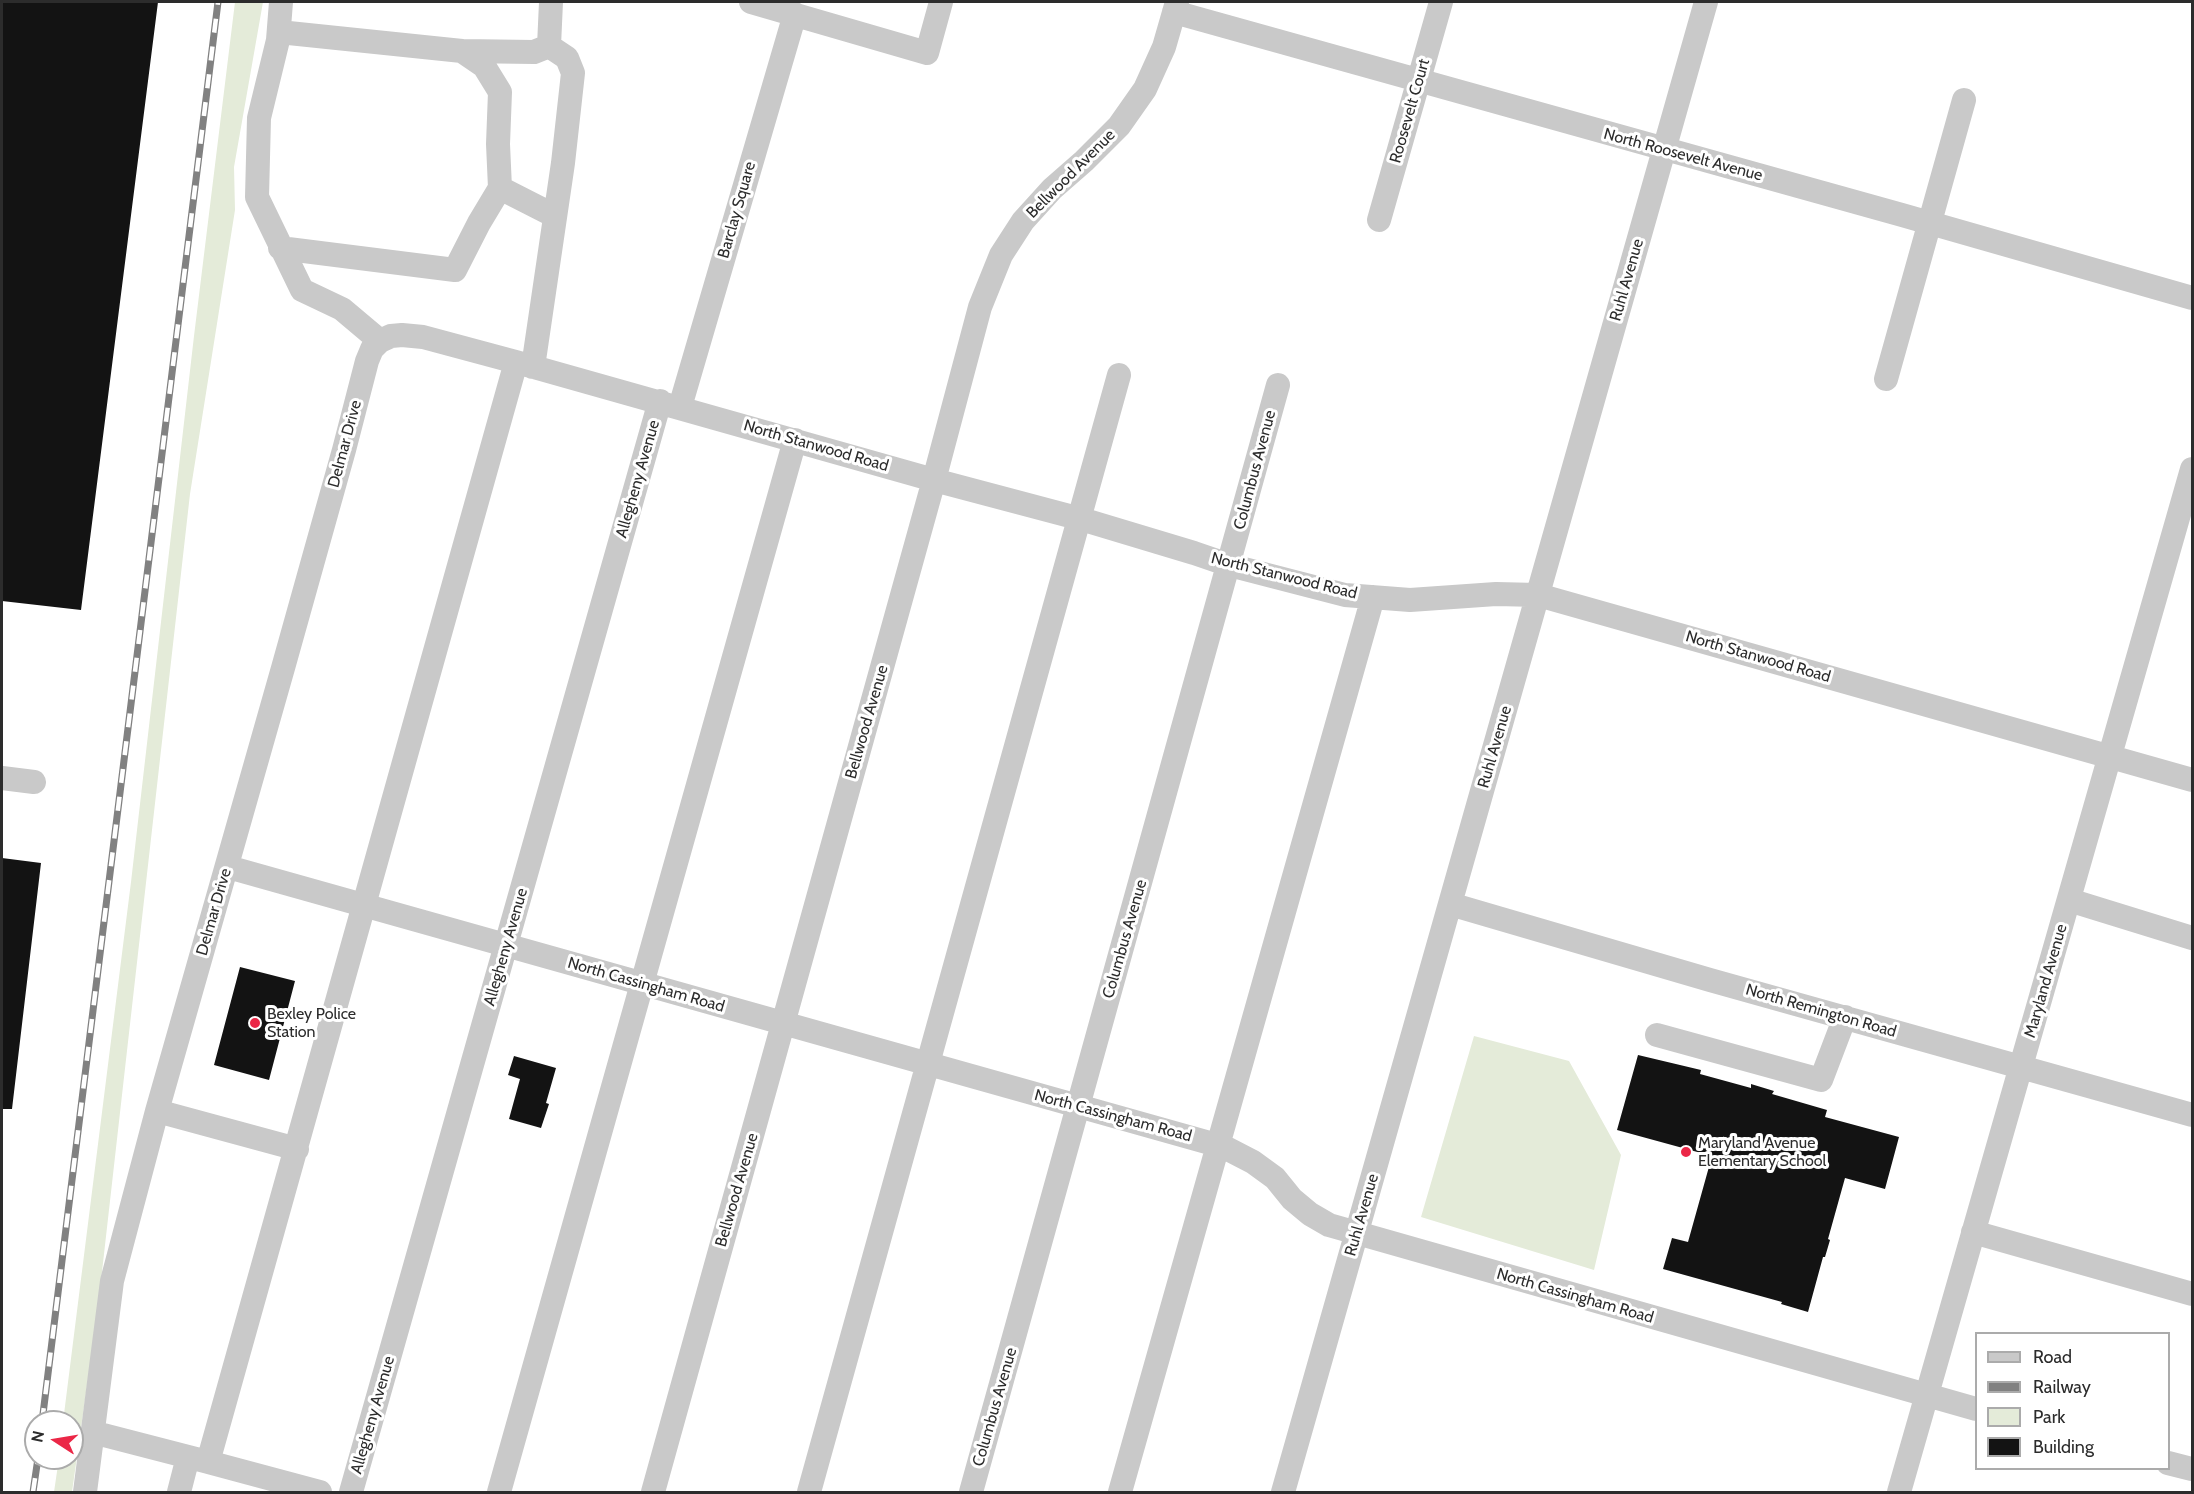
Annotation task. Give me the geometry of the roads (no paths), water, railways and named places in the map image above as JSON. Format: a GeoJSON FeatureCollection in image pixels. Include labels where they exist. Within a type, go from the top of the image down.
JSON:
{"type":"FeatureCollection","features":[{"type":"Feature","properties":{"kind":"street"},"geometry":{"type":"LineString","coordinates":[[281,2],[279,32],[259,118],[257,197],[302,290],[342,309],[380,340]]}},
{"type":"Feature","properties":{"kind":"street"},"geometry":{"type":"LineString","coordinates":[[549,46],[550,2]]}},
{"type":"Feature","properties":{"kind":"street"},"geometry":{"type":"LineString","coordinates":[[751,2],[927,53],[941,2]]}},
{"type":"Feature","properties":{"kind":"street","name":"Roosevelt Court"},"geometry":{"type":"LineString","coordinates":[[1379,220],[1441,2]]}},
{"type":"Feature","properties":{"kind":"street","name":"Ruhl Avenue"},"geometry":{"type":"LineString","coordinates":[[1283,1492],[1706,2]]}},
{"type":"Feature","properties":{"kind":"street","name":"North Roosevelt Avenue"},"geometry":{"type":"LineString","coordinates":[[1175,7],[1418,81],[2193,298]]}},
{"type":"Feature","properties":{"kind":"street","name":"Bellwood Avenue"},"geometry":{"type":"LineString","coordinates":[[652,1492],[934,480],[980,307],[1001,255],[1023,221],[1052,189],[1119,126],[1145,89],[1164,47],[1175,7]]}},
{"type":"Feature","properties":{"kind":"street","name":"Barclay Square"},"geometry":{"type":"LineString","coordinates":[[670,404],[795,14]]}},
{"type":"Feature","properties":{"kind":"street"},"geometry":{"type":"LineString","coordinates":[[279,32],[462,51],[534,52],[549,46]]}},
{"type":"Feature","properties":{"kind":"street"},"geometry":{"type":"LineString","coordinates":[[179,1492],[198,1459],[297,1149],[364,905],[525,364],[555,216],[573,73],[567,58],[549,46]]}},
{"type":"Feature","properties":{"kind":"street"},"geometry":{"type":"LineString","coordinates":[[280,248],[455,270],[500,188],[498,144],[500,92],[484,66],[462,51]]}},
{"type":"Feature","properties":{"kind":"street"},"geometry":{"type":"LineString","coordinates":[[1886,379],[1964,100]]}},
{"type":"Feature","properties":{"kind":"street"},"geometry":{"type":"LineString","coordinates":[[500,188],[555,216]]}},
{"type":"Feature","properties":{"kind":"street","name":"North Stanwood Road"},"geometry":{"type":"LineString","coordinates":[[380,340],[402,334],[423,337],[1078,519],[1229,565],[1344,595],[1410,600],[1496,594],[1538,595],[2193,780]]}},
{"type":"Feature","properties":{"kind":"street","name":"Delmar Drive"},"geometry":{"type":"LineString","coordinates":[[85,1492],[112,1281],[157,1111],[228,867],[367,361],[372,349],[380,340]]}},
{"type":"Feature","properties":{"kind":"street"},"geometry":{"type":"LineString","coordinates":[[809,1492],[1119,375]]}},
{"type":"Feature","properties":{"kind":"street","name":"Columbus Avenue"},"geometry":{"type":"LineString","coordinates":[[971,1492],[1278,385]]}},
{"type":"Feature","properties":{"kind":"street","name":"Allegheny Avenue"},"geometry":{"type":"LineString","coordinates":[[351,1492],[506,945],[670,404]]}},
{"type":"Feature","properties":{"kind":"street"},"geometry":{"type":"LineString","coordinates":[[499,1492],[795,440]]}},
{"type":"Feature","properties":{"kind":"street","name":"Maryland Avenue"},"geometry":{"type":"LineString","coordinates":[[1899,1492],[2193,469]]}},
{"type":"Feature","properties":{"kind":"street"},"geometry":{"type":"LineString","coordinates":[[1120,1492],[1373,597]]}},
{"type":"Feature","properties":{"kind":"street"},"geometry":{"type":"LineString","coordinates":[[2,778],[34,782]]}},
{"type":"Feature","properties":{"kind":"street","name":"North Cassingham Road"},"geometry":{"type":"LineString","coordinates":[[228,867],[1217,1145],[1235,1151],[1254,1162],[1275,1178],[1310,1214],[1329,1226],[1975,1408]]}},
{"type":"Feature","properties":{"kind":"street"},"geometry":{"type":"LineString","coordinates":[[2069,900],[2193,938]]}},
{"type":"Feature","properties":{"kind":"street","name":"North Remington Road"},"geometry":{"type":"LineString","coordinates":[[1450,904],[2193,1115]]}},
{"type":"Feature","properties":{"kind":"street"},"geometry":{"type":"LineString","coordinates":[[1657,1035],[1821,1080],[1845,1017]]}},
{"type":"Feature","properties":{"kind":"street"},"geometry":{"type":"LineString","coordinates":[[157,1111],[297,1149]]}},
{"type":"Feature","properties":{"kind":"street"},"geometry":{"type":"LineString","coordinates":[[1973,1232],[2193,1294]]}},
{"type":"Feature","properties":{"kind":"street"},"geometry":{"type":"LineString","coordinates":[[92,1432],[320,1492]]}},
{"type":"Feature","properties":{"kind":"street"},"geometry":{"type":"LineString","coordinates":[[2170,1462],[2193,1469]]}},
{"type":"Feature","properties":{"kind":"railway"},"geometry":{"type":"LineString","coordinates":[[43,1410],[218,2]]}},
{"type":"Feature","properties":{"kind":"railway"},"geometry":{"type":"LineString","coordinates":[[33,1492],[36,1470]]}},
{"type":"Feature","properties":{"kind":"place","name":"Bexley Police Station"},"geometry":{"type":"Point","coordinates":[255,1023]}},
{"type":"Feature","properties":{"kind":"place","name":"Maryland Avenue Elementary School"},"geometry":{"type":"Point","coordinates":[1686,1152]}}]}
